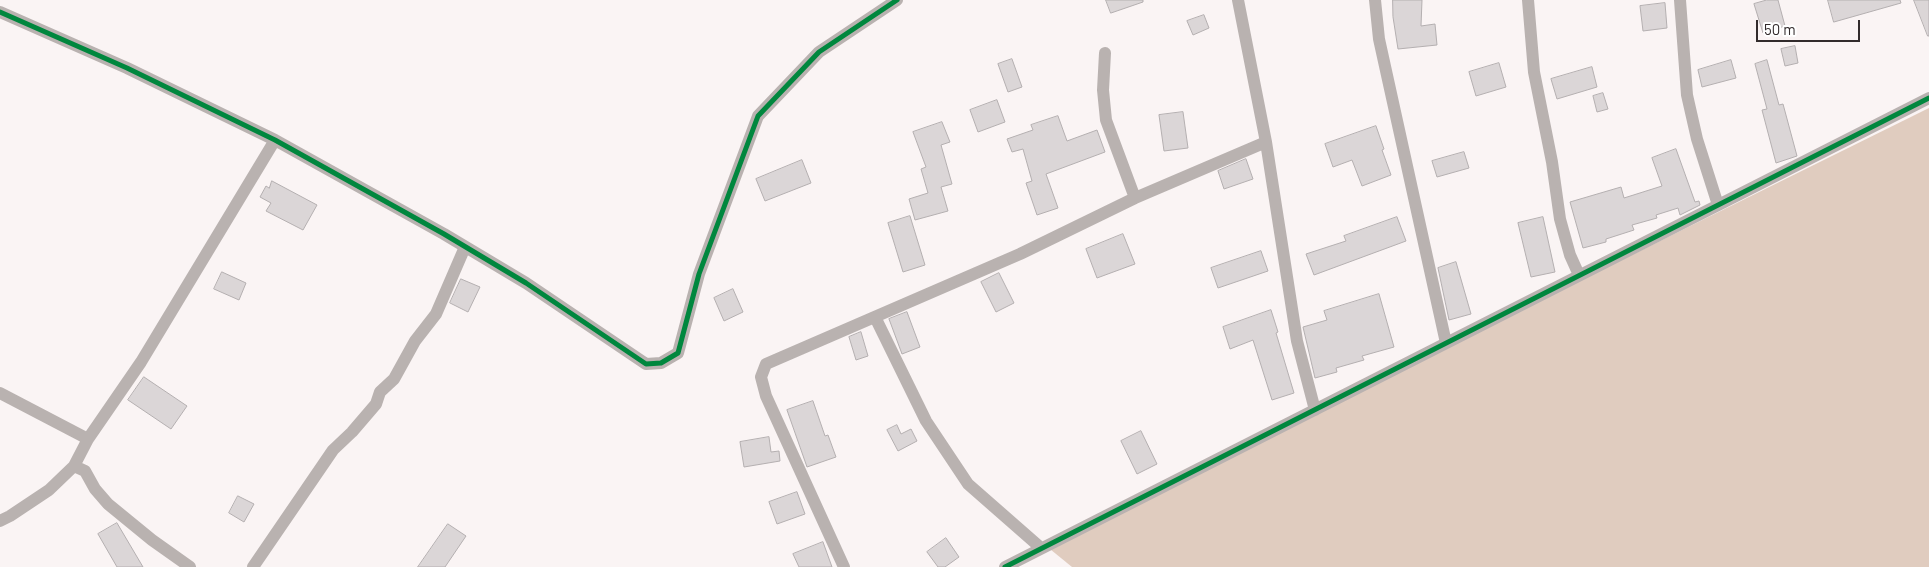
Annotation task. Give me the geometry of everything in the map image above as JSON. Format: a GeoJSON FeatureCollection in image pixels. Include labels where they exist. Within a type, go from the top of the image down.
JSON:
{"type":"FeatureCollection","features":[{"type":"Feature","properties":{"kind":"street"},"geometry":{"type":"LineString","coordinates":[[0,12],[127,68],[275,140],[526,283],[646,364],[661,363],[678,353],[699,274],[758,116],[819,52],[897,0]]}},
{"type":"Feature","properties":{"kind":"street"},"geometry":{"type":"LineString","coordinates":[[1238,0],[1266,142],[1297,341],[1315,410]]}},
{"type":"Feature","properties":{"kind":"street"},"geometry":{"type":"LineString","coordinates":[[1375,0],[1380,38],[1446,343]]}},
{"type":"Feature","properties":{"kind":"street"},"geometry":{"type":"LineString","coordinates":[[1528,0],[1534,72],[1552,162],[1560,219],[1570,255],[1579,275]]}},
{"type":"Feature","properties":{"kind":"street"},"geometry":{"type":"LineString","coordinates":[[1680,0],[1687,95],[1697,139],[1718,205]]}},
{"type":"Feature","properties":{"kind":"street"},"geometry":{"type":"LineString","coordinates":[[1105,53],[1103,90],[1106,120],[1134,198]]}},
{"type":"Feature","properties":{"kind":"street"},"geometry":{"type":"LineString","coordinates":[[1005,567],[1929,98]]}},
{"type":"Feature","properties":{"kind":"street"},"geometry":{"type":"LineString","coordinates":[[0,521],[48,490],[74,466],[88,439],[141,362],[275,140]]}},
{"type":"Feature","properties":{"kind":"street"},"geometry":{"type":"LineString","coordinates":[[844,567],[766,396],[761,377],[766,364],[1020,254],[1134,198],[1266,142]]}},
{"type":"Feature","properties":{"kind":"street"},"geometry":{"type":"LineString","coordinates":[[253,567],[333,450],[352,432],[376,404],[380,392],[394,380],[415,341],[436,314],[465,247]]}},
{"type":"Feature","properties":{"kind":"street"},"geometry":{"type":"LineString","coordinates":[[875,317],[926,421],[968,484],[1041,548]]}},
{"type":"Feature","properties":{"kind":"street"},"geometry":{"type":"LineString","coordinates":[[0,393],[88,439]]}},
{"type":"Feature","properties":{"kind":"street"},"geometry":{"type":"LineString","coordinates":[[74,466],[85,471],[95,489],[108,504],[183,565]]}},
{"type":"Feature","properties":{"kind":"shaded area"},"geometry":{"type":"Polygon","coordinates":[[[1929,108],[1929,567],[1072,567],[1045,545],[1929,108]]]}},
{"type":"Feature","properties":{"kind":"building"},"geometry":{"type":"Polygon","coordinates":[[[1106,0],[1143,0],[1143,2],[1111,13],[1106,0]]]}},
{"type":"Feature","properties":{"kind":"building"},"geometry":{"type":"Polygon","coordinates":[[[1393,0],[1422,0],[1421,26],[1435,24],[1437,45],[1398,49],[1393,17],[1393,0]]]}},
{"type":"Feature","properties":{"kind":"building"},"geometry":{"type":"Polygon","coordinates":[[[1767,0],[1778,0],[1785,26],[1763,33],[1754,4],[1767,0]]]}},
{"type":"Feature","properties":{"kind":"building"},"geometry":{"type":"Polygon","coordinates":[[[1828,0],[1900,0],[1901,3],[1834,22],[1828,0]]]}},
{"type":"Feature","properties":{"kind":"building"},"geometry":{"type":"Polygon","coordinates":[[[1914,0],[1929,0],[1929,36],[1928,36],[1914,0]]]}},
{"type":"Feature","properties":{"kind":"building"},"geometry":{"type":"Polygon","coordinates":[[[1665,3],[1667,28],[1643,31],[1640,6],[1665,3]]]}},
{"type":"Feature","properties":{"kind":"building"},"geometry":{"type":"Polygon","coordinates":[[[1204,15],[1209,28],[1193,35],[1187,21],[1204,15]]]}},
{"type":"Feature","properties":{"kind":"building"},"geometry":{"type":"Polygon","coordinates":[[[1795,46],[1798,63],[1785,66],[1781,49],[1795,46]]]}},
{"type":"Feature","properties":{"kind":"building"},"geometry":{"type":"Polygon","coordinates":[[[1012,59],[1022,87],[1008,92],[998,64],[1012,59]]]}},
{"type":"Feature","properties":{"kind":"building"},"geometry":{"type":"Polygon","coordinates":[[[1731,60],[1736,78],[1702,87],[1698,70],[1731,60]]]}},
{"type":"Feature","properties":{"kind":"building"},"geometry":{"type":"Polygon","coordinates":[[[1767,60],[1779,105],[1783,104],[1797,156],[1776,163],[1762,110],[1767,109],[1755,64],[1767,60]]]}},
{"type":"Feature","properties":{"kind":"building"},"geometry":{"type":"Polygon","coordinates":[[[1499,63],[1506,87],[1476,96],[1469,72],[1499,63]]]}},
{"type":"Feature","properties":{"kind":"building"},"geometry":{"type":"Polygon","coordinates":[[[1592,67],[1597,87],[1557,99],[1551,79],[1592,67]]]}},
{"type":"Feature","properties":{"kind":"building"},"geometry":{"type":"Polygon","coordinates":[[[1603,93],[1608,109],[1597,112],[1593,96],[1603,93]]]}},
{"type":"Feature","properties":{"kind":"building"},"geometry":{"type":"Polygon","coordinates":[[[997,100],[1005,122],[978,132],[970,110],[997,100]]]}},
{"type":"Feature","properties":{"kind":"building"},"geometry":{"type":"Polygon","coordinates":[[[1183,112],[1188,148],[1164,151],[1159,115],[1183,112]]]}},
{"type":"Feature","properties":{"kind":"building"},"geometry":{"type":"Polygon","coordinates":[[[1058,116],[1067,141],[1097,130],[1105,152],[1046,174],[1058,208],[1037,215],[1026,183],[1032,181],[1023,149],[1012,152],[1007,139],[1033,130],[1031,125],[1058,116]]]}},
{"type":"Feature","properties":{"kind":"building"},"geometry":{"type":"Polygon","coordinates":[[[942,122],[950,142],[941,145],[952,184],[941,187],[948,211],[915,220],[909,199],[928,193],[921,169],[926,167],[913,132],[942,122]]]}},
{"type":"Feature","properties":{"kind":"building"},"geometry":{"type":"Polygon","coordinates":[[[1376,126],[1391,175],[1362,186],[1352,160],[1333,167],[1325,144],[1376,126]]]}},
{"type":"Feature","properties":{"kind":"building"},"geometry":{"type":"Polygon","coordinates":[[[1676,149],[1695,202],[1699,201],[1700,205],[1680,215],[1678,208],[1656,215],[1657,218],[1632,225],[1634,230],[1606,239],[1606,242],[1583,248],[1570,202],[1621,187],[1624,198],[1662,186],[1652,158],[1676,149]]]}},
{"type":"Feature","properties":{"kind":"building"},"geometry":{"type":"Polygon","coordinates":[[[1464,152],[1469,168],[1437,177],[1432,161],[1464,152]]]}},
{"type":"Feature","properties":{"kind":"building"},"geometry":{"type":"Polygon","coordinates":[[[1246,159],[1253,179],[1224,189],[1218,171],[1246,159]]]}},
{"type":"Feature","properties":{"kind":"building"},"geometry":{"type":"Polygon","coordinates":[[[802,160],[811,183],[765,201],[756,179],[802,160]]]}},
{"type":"Feature","properties":{"kind":"building"},"geometry":{"type":"Polygon","coordinates":[[[272,181],[317,205],[303,230],[266,211],[271,203],[260,197],[266,186],[269,188],[272,181]]]}},
{"type":"Feature","properties":{"kind":"building"},"geometry":{"type":"Polygon","coordinates":[[[910,216],[925,265],[903,272],[888,223],[910,216]]]}},
{"type":"Feature","properties":{"kind":"building"},"geometry":{"type":"Polygon","coordinates":[[[1397,217],[1406,241],[1314,275],[1306,254],[1346,241],[1344,236],[1397,217]]]}},
{"type":"Feature","properties":{"kind":"building"},"geometry":{"type":"Polygon","coordinates":[[[1543,217],[1555,272],[1531,277],[1518,223],[1543,217]]]}},
{"type":"Feature","properties":{"kind":"building"},"geometry":{"type":"Polygon","coordinates":[[[1123,234],[1135,264],[1097,278],[1086,249],[1123,234]]]}},
{"type":"Feature","properties":{"kind":"building"},"geometry":{"type":"Polygon","coordinates":[[[1261,251],[1268,271],[1218,288],[1211,268],[1261,251]]]}},
{"type":"Feature","properties":{"kind":"building"},"geometry":{"type":"Polygon","coordinates":[[[1456,262],[1471,314],[1449,320],[1438,268],[1456,262]]]}},
{"type":"Feature","properties":{"kind":"building"},"geometry":{"type":"Polygon","coordinates":[[[222,272],[246,283],[239,300],[214,289],[222,272]]]}},
{"type":"Feature","properties":{"kind":"building"},"geometry":{"type":"Polygon","coordinates":[[[999,273],[1014,303],[996,312],[981,282],[999,273]]]}},
{"type":"Feature","properties":{"kind":"building"},"geometry":{"type":"Polygon","coordinates":[[[461,279],[480,287],[468,312],[450,303],[461,279]]]}},
{"type":"Feature","properties":{"kind":"building"},"geometry":{"type":"Polygon","coordinates":[[[733,289],[743,312],[724,321],[714,298],[733,289]]]}},
{"type":"Feature","properties":{"kind":"building"},"geometry":{"type":"Polygon","coordinates":[[[1379,294],[1394,347],[1362,356],[1364,360],[1336,368],[1337,372],[1315,378],[1303,327],[1327,320],[1324,311],[1379,294]]]}},
{"type":"Feature","properties":{"kind":"building"},"geometry":{"type":"Polygon","coordinates":[[[1271,310],[1294,393],[1272,400],[1253,340],[1230,349],[1223,327],[1271,310]]]}},
{"type":"Feature","properties":{"kind":"building"},"geometry":{"type":"Polygon","coordinates":[[[907,312],[920,347],[902,354],[889,319],[907,312]]]}},
{"type":"Feature","properties":{"kind":"building"},"geometry":{"type":"Polygon","coordinates":[[[861,332],[868,356],[856,360],[849,337],[861,332]]]}},
{"type":"Feature","properties":{"kind":"building"},"geometry":{"type":"Polygon","coordinates":[[[144,377],[187,406],[171,429],[128,400],[144,377]]]}},
{"type":"Feature","properties":{"kind":"building"},"geometry":{"type":"Polygon","coordinates":[[[813,401],[825,436],[828,435],[836,457],[807,467],[787,410],[813,401]]]}},
{"type":"Feature","properties":{"kind":"building"},"geometry":{"type":"Polygon","coordinates":[[[897,425],[901,434],[911,429],[917,441],[898,451],[887,430],[897,425]]]}},
{"type":"Feature","properties":{"kind":"building"},"geometry":{"type":"Polygon","coordinates":[[[1141,431],[1157,464],[1137,474],[1121,441],[1141,431]]]}},
{"type":"Feature","properties":{"kind":"building"},"geometry":{"type":"Polygon","coordinates":[[[769,437],[771,452],[779,451],[780,461],[744,467],[740,442],[769,437]]]}},
{"type":"Feature","properties":{"kind":"building"},"geometry":{"type":"Polygon","coordinates":[[[797,492],[805,514],[777,524],[769,502],[797,492]]]}},
{"type":"Feature","properties":{"kind":"building"},"geometry":{"type":"Polygon","coordinates":[[[238,496],[254,504],[244,522],[229,513],[238,496]]]}},
{"type":"Feature","properties":{"kind":"building"},"geometry":{"type":"Polygon","coordinates":[[[117,523],[143,567],[117,567],[98,534],[117,523]]]}},
{"type":"Feature","properties":{"kind":"building"},"geometry":{"type":"Polygon","coordinates":[[[448,524],[466,536],[445,567],[418,567],[448,524]]]}},
{"type":"Feature","properties":{"kind":"building"},"geometry":{"type":"Polygon","coordinates":[[[946,538],[959,557],[945,567],[938,567],[927,552],[946,538]]]}},
{"type":"Feature","properties":{"kind":"building"},"geometry":{"type":"Polygon","coordinates":[[[823,542],[832,567],[799,567],[793,554],[823,542]]]}},
{"type":"Feature","properties":{"kind":"cycle path"},"geometry":{"type":"LineString","coordinates":[[0,12],[127,68],[275,140],[444,234],[526,283],[646,364],[661,363],[678,353],[699,274],[758,116],[819,52],[897,0]]}},
{"type":"Feature","properties":{"kind":"cycle path"},"geometry":{"type":"LineString","coordinates":[[1005,567],[1929,98]]}}]}
